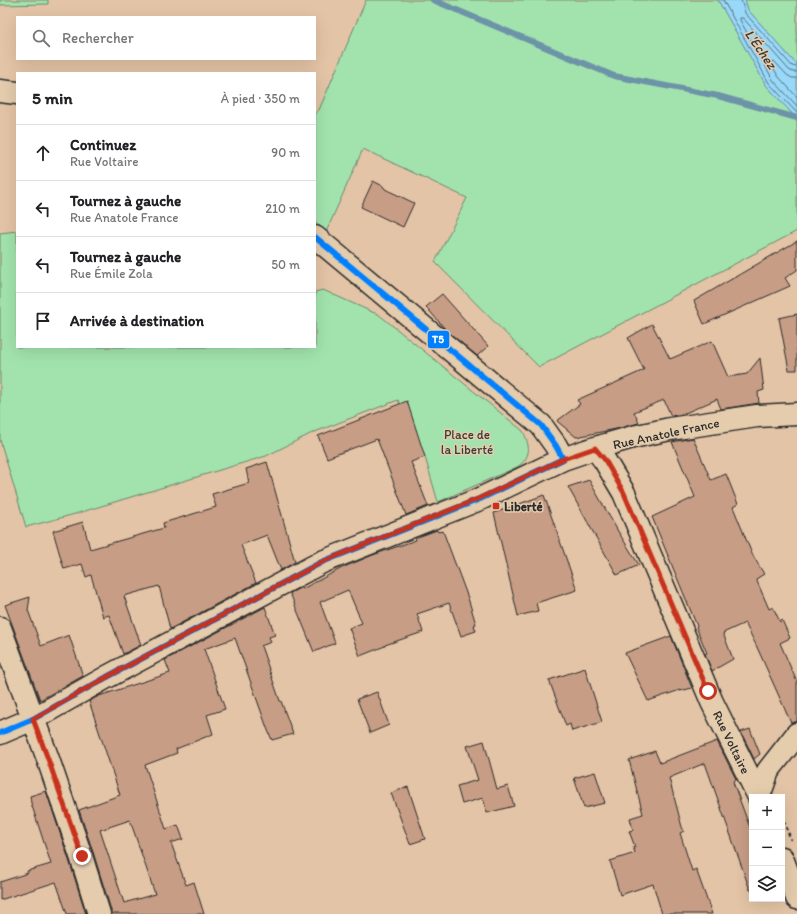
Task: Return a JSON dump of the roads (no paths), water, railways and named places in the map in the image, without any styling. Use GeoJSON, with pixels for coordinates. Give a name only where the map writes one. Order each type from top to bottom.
{"type":"FeatureCollection","features":[{"type":"Feature","properties":{"kind":"street"},"geometry":{"type":"LineString","coordinates":[[0,91],[16,94]]}},
{"type":"Feature","properties":{"kind":"street"},"geometry":{"type":"LineString","coordinates":[[316,239],[541,425],[563,459]]}},
{"type":"Feature","properties":{"kind":"street","name":"Rue Anatole France"},"geometry":{"type":"LineString","coordinates":[[0,733],[33,719],[107,677],[322,562],[480,498],[563,459],[633,437],[757,416],[797,414]]}},
{"type":"Feature","properties":{"kind":"street","name":"Rue Voltaire"},"geometry":{"type":"LineString","coordinates":[[595,448],[605,460],[624,493],[712,702],[758,794]]}},
{"type":"Feature","properties":{"kind":"street"},"geometry":{"type":"LineString","coordinates":[[0,628],[82,856],[99,914]]}},
{"type":"Feature","properties":{"kind":"street"},"geometry":{"type":"LineString","coordinates":[[760,794],[768,771],[797,734]]}},
{"type":"Feature","properties":{"kind":"street"},"geometry":{"type":"LineString","coordinates":[[787,850],[797,898]]}},
{"type":"Feature","properties":{"kind":"water","name":"L'Échez"},"geometry":{"type":"Polygon","coordinates":[[[718,0],[745,0],[748,10],[797,65],[797,119],[766,85],[718,0]]]}},
{"type":"Feature","properties":{"kind":"waterway"},"geometry":{"type":"LineString","coordinates":[[433,0],[614,76],[718,96],[797,118]]}},
{"type":"Feature","properties":{"kind":"place","name":"Liberté"},"geometry":{"type":"Point","coordinates":[496,506]}},
{"type":"Feature","properties":{"kind":"park label","name":"Place de la Liberté"},"geometry":{"type":"Point","coordinates":[467,442]}}]}
